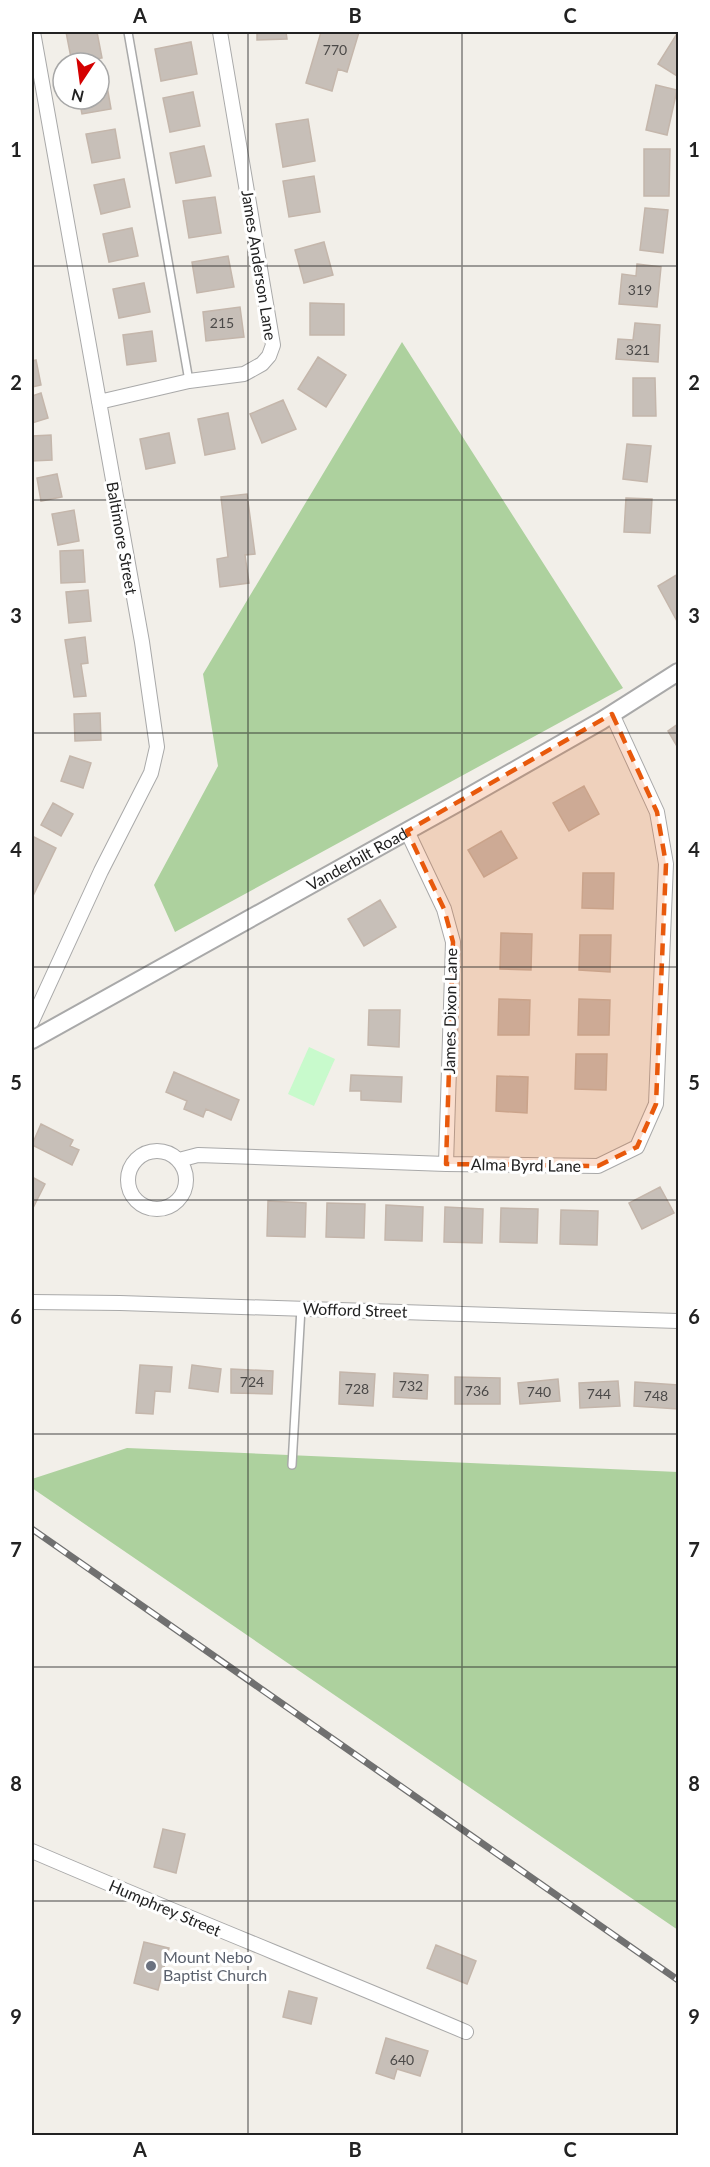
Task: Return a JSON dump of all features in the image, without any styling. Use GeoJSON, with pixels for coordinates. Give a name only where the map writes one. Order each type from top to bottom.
{"type":"FeatureCollection","features":[{"type":"Feature","properties":{"kind":"street","name":"Baltimore Street"},"geometry":{"type":"LineString","coordinates":[[32,1021],[101,871],[151,772],[157,747],[142,642],[33,32]]}},
{"type":"Feature","properties":{"kind":"street","name":"James Anderson Lane"},"geometry":{"type":"LineString","coordinates":[[99,402],[189,381],[244,374],[262,364],[269,356],[273,345],[220,32]]}},
{"type":"Feature","properties":{"kind":"street","name":"Vanderbilt Road"},"geometry":{"type":"LineString","coordinates":[[32,1040],[407,831],[612,714],[678,672]]}},
{"type":"Feature","properties":{"kind":"street","name":"Alma Byrd Lane"},"geometry":{"type":"LineString","coordinates":[[179,1160],[185,1170],[187,1182],[178,1202],[168,1208],[156,1210],[145,1207],[135,1200],[128,1179],[130,1168],[137,1158],[147,1152],[159,1151],[179,1160],[198,1155],[446,1164],[598,1166],[637,1147],[656,1104],[666,864],[657,812],[612,714]]}},
{"type":"Feature","properties":{"kind":"street","name":"James Dixon Lane"},"geometry":{"type":"LineString","coordinates":[[407,831],[444,909],[453,942],[446,1164]]}},
{"type":"Feature","properties":{"kind":"street","name":"Wofford Street"},"geometry":{"type":"LineString","coordinates":[[32,1302],[301,1308],[678,1321]]}},
{"type":"Feature","properties":{"kind":"street","name":"Humphrey Street"},"geometry":{"type":"LineString","coordinates":[[32,1851],[177,1914],[466,2032]]}},
{"type":"Feature","properties":{"kind":"lane"},"geometry":{"type":"LineString","coordinates":[[128,32],[189,381]]}},
{"type":"Feature","properties":{"kind":"lane"},"geometry":{"type":"LineString","coordinates":[[292,1465],[301,1308]]}},
{"type":"Feature","properties":{"kind":"highlighted area"},"geometry":{"type":"Polygon","coordinates":[[[612,714],[657,812],[666,864],[656,1104],[637,1147],[598,1166],[446,1164],[453,942],[444,909],[407,831],[612,714]]]}},
{"type":"Feature","properties":{"kind":"green space"},"geometry":{"type":"Polygon","coordinates":[[[402,342],[623,688],[175,932],[154,885],[218,766],[203,674],[402,342]]]}},
{"type":"Feature","properties":{"kind":"green space"},"geometry":{"type":"Polygon","coordinates":[[[309,1047],[335,1059],[314,1106],[288,1094],[309,1047]]]}},
{"type":"Feature","properties":{"kind":"green space"},"geometry":{"type":"Polygon","coordinates":[[[127,1448],[678,1472],[678,1930],[32,1488],[32,1479],[127,1448]]]}},
{"type":"Feature","properties":{"kind":"building"},"geometry":{"type":"Polygon","coordinates":[[[66,32],[97,32],[101,51],[70,51],[66,32]]]}},
{"type":"Feature","properties":{"kind":"building"},"geometry":{"type":"Polygon","coordinates":[[[257,32],[286,32],[287,39],[257,40],[257,32]]]}},
{"type":"Feature","properties":{"kind":"building"},"geometry":{"type":"Polygon","coordinates":[[[321,32],[359,32],[347,72],[338,69],[332,91],[306,83],[321,32]]]}},
{"type":"Feature","properties":{"kind":"building"},"geometry":{"type":"Polygon","coordinates":[[[678,32],[678,74],[677,76],[658,64],[678,32]]]}},
{"type":"Feature","properties":{"kind":"building"},"geometry":{"type":"Polygon","coordinates":[[[191,42],[197,74],[161,81],[155,49],[191,42]]]}},
{"type":"Feature","properties":{"kind":"building"},"geometry":{"type":"Polygon","coordinates":[[[656,85],[677,90],[667,135],[646,130],[656,85]]]}},
{"type":"Feature","properties":{"kind":"building"},"geometry":{"type":"Polygon","coordinates":[[[193,92],[200,126],[170,132],[163,98],[193,92]]]}},
{"type":"Feature","properties":{"kind":"building"},"geometry":{"type":"Polygon","coordinates":[[[81,111],[99,111],[82,114],[81,111]]]}},
{"type":"Feature","properties":{"kind":"building"},"geometry":{"type":"Polygon","coordinates":[[[308,119],[315,161],[283,167],[276,124],[308,119]]]}},
{"type":"Feature","properties":{"kind":"building"},"geometry":{"type":"Polygon","coordinates":[[[115,129],[120,158],[92,163],[86,134],[115,129]]]}},
{"type":"Feature","properties":{"kind":"building"},"geometry":{"type":"Polygon","coordinates":[[[204,146],[211,176],[176,183],[170,153],[204,146]]]}},
{"type":"Feature","properties":{"kind":"building"},"geometry":{"type":"Polygon","coordinates":[[[644,149],[670,149],[669,196],[644,196],[644,149]]]}},
{"type":"Feature","properties":{"kind":"building"},"geometry":{"type":"Polygon","coordinates":[[[314,176],[320,212],[289,217],[283,181],[314,176]]]}},
{"type":"Feature","properties":{"kind":"building"},"geometry":{"type":"Polygon","coordinates":[[[124,179],[130,207],[101,214],[94,185],[124,179]]]}},
{"type":"Feature","properties":{"kind":"building"},"geometry":{"type":"Polygon","coordinates":[[[215,197],[221,233],[189,238],[183,201],[215,197]]]}},
{"type":"Feature","properties":{"kind":"building"},"geometry":{"type":"Polygon","coordinates":[[[645,208],[668,210],[663,253],[640,250],[645,208]]]}},
{"type":"Feature","properties":{"kind":"building"},"geometry":{"type":"Polygon","coordinates":[[[132,228],[138,256],[109,262],[103,234],[132,228]]]}},
{"type":"Feature","properties":{"kind":"building"},"geometry":{"type":"Polygon","coordinates":[[[324,242],[333,275],[304,283],[295,250],[324,242]]]}},
{"type":"Feature","properties":{"kind":"building"},"geometry":{"type":"Polygon","coordinates":[[[228,256],[234,287],[197,293],[192,262],[228,256]]]}},
{"type":"Feature","properties":{"kind":"building"},"geometry":{"type":"Polygon","coordinates":[[[637,264],[661,267],[657,307],[619,304],[622,274],[636,276],[637,264]]]}},
{"type":"Feature","properties":{"kind":"building"},"geometry":{"type":"Polygon","coordinates":[[[144,283],[150,312],[119,318],[113,289],[144,283]]]}},
{"type":"Feature","properties":{"kind":"building"},"geometry":{"type":"Polygon","coordinates":[[[310,303],[344,304],[344,335],[310,335],[310,303]]]}},
{"type":"Feature","properties":{"kind":"building"},"geometry":{"type":"Polygon","coordinates":[[[240,307],[244,337],[206,341],[203,312],[240,307]]]}},
{"type":"Feature","properties":{"kind":"building"},"geometry":{"type":"Polygon","coordinates":[[[635,323],[660,325],[658,362],[616,359],[618,339],[633,340],[635,323]]]}},
{"type":"Feature","properties":{"kind":"building"},"geometry":{"type":"Polygon","coordinates":[[[152,331],[156,361],[127,365],[123,335],[152,331]]]}},
{"type":"Feature","properties":{"kind":"building"},"geometry":{"type":"Polygon","coordinates":[[[318,357],[346,375],[326,407],[298,389],[318,357]]]}},
{"type":"Feature","properties":{"kind":"building"},"geometry":{"type":"Polygon","coordinates":[[[36,360],[41,385],[32,387],[32,361],[36,360]]]}},
{"type":"Feature","properties":{"kind":"building"},"geometry":{"type":"Polygon","coordinates":[[[633,378],[655,378],[656,416],[633,416],[633,378]]]}},
{"type":"Feature","properties":{"kind":"building"},"geometry":{"type":"Polygon","coordinates":[[[41,393],[48,418],[32,423],[32,396],[41,393]]]}},
{"type":"Feature","properties":{"kind":"building"},"geometry":{"type":"Polygon","coordinates":[[[283,400],[296,429],[262,443],[250,414],[283,400]]]}},
{"type":"Feature","properties":{"kind":"building"},"geometry":{"type":"Polygon","coordinates":[[[228,413],[235,449],[205,455],[198,419],[228,413]]]}},
{"type":"Feature","properties":{"kind":"building"},"geometry":{"type":"Polygon","coordinates":[[[169,433],[175,463],[146,469],[140,439],[169,433]]]}},
{"type":"Feature","properties":{"kind":"building"},"geometry":{"type":"Polygon","coordinates":[[[51,435],[52,460],[32,461],[32,436],[51,435]]]}},
{"type":"Feature","properties":{"kind":"building"},"geometry":{"type":"Polygon","coordinates":[[[627,444],[651,446],[647,482],[623,479],[627,444]]]}},
{"type":"Feature","properties":{"kind":"building"},"geometry":{"type":"Polygon","coordinates":[[[57,474],[62,497],[41,501],[37,478],[57,474]]]}},
{"type":"Feature","properties":{"kind":"building"},"geometry":{"type":"Polygon","coordinates":[[[247,494],[255,554],[245,555],[249,583],[220,587],[217,559],[228,557],[221,497],[247,494]]]}},
{"type":"Feature","properties":{"kind":"building"},"geometry":{"type":"Polygon","coordinates":[[[626,498],[652,499],[650,533],[624,532],[626,498]]]}},
{"type":"Feature","properties":{"kind":"building"},"geometry":{"type":"Polygon","coordinates":[[[74,510],[79,541],[58,545],[52,514],[74,510]]]}},
{"type":"Feature","properties":{"kind":"building"},"geometry":{"type":"Polygon","coordinates":[[[83,550],[85,582],[61,583],[60,551],[83,550]]]}},
{"type":"Feature","properties":{"kind":"building"},"geometry":{"type":"Polygon","coordinates":[[[678,574],[678,623],[658,586],[678,574]]]}},
{"type":"Feature","properties":{"kind":"building"},"geometry":{"type":"Polygon","coordinates":[[[88,590],[91,621],[69,623],[66,592],[88,590]]]}},
{"type":"Feature","properties":{"kind":"building"},"geometry":{"type":"Polygon","coordinates":[[[85,637],[88,663],[81,664],[86,696],[74,697],[65,640],[85,637]]]}},
{"type":"Feature","properties":{"kind":"building"},"geometry":{"type":"Polygon","coordinates":[[[100,713],[101,740],[75,741],[74,714],[100,713]]]}},
{"type":"Feature","properties":{"kind":"building"},"geometry":{"type":"Polygon","coordinates":[[[678,724],[678,748],[668,731],[678,724]]]}},
{"type":"Feature","properties":{"kind":"building"},"geometry":{"type":"Polygon","coordinates":[[[70,756],[91,763],[83,788],[61,781],[70,756]]]}},
{"type":"Feature","properties":{"kind":"building"},"geometry":{"type":"Polygon","coordinates":[[[584,786],[599,814],[569,831],[553,803],[584,786]]]}},
{"type":"Feature","properties":{"kind":"building"},"geometry":{"type":"Polygon","coordinates":[[[53,803],[73,814],[61,836],[41,825],[53,803]]]}},
{"type":"Feature","properties":{"kind":"building"},"geometry":{"type":"Polygon","coordinates":[[[501,831],[517,858],[484,877],[468,850],[501,831]]]}},
{"type":"Feature","properties":{"kind":"building"},"geometry":{"type":"Polygon","coordinates":[[[32,836],[56,848],[32,898],[32,836]]]}},
{"type":"Feature","properties":{"kind":"building"},"geometry":{"type":"Polygon","coordinates":[[[583,873],[614,873],[613,909],[582,908],[583,873]]]}},
{"type":"Feature","properties":{"kind":"building"},"geometry":{"type":"Polygon","coordinates":[[[380,900],[396,927],[364,946],[348,919],[380,900]]]}},
{"type":"Feature","properties":{"kind":"building"},"geometry":{"type":"Polygon","coordinates":[[[501,933],[532,934],[531,970],[500,969],[501,933]]]}},
{"type":"Feature","properties":{"kind":"building"},"geometry":{"type":"Polygon","coordinates":[[[580,935],[611,935],[610,972],[579,970],[580,935]]]}},
{"type":"Feature","properties":{"kind":"building"},"geometry":{"type":"Polygon","coordinates":[[[499,999],[530,1000],[529,1035],[498,1035],[499,999]]]}},
{"type":"Feature","properties":{"kind":"building"},"geometry":{"type":"Polygon","coordinates":[[[579,999],[610,1000],[609,1035],[578,1035],[579,999]]]}},
{"type":"Feature","properties":{"kind":"building"},"geometry":{"type":"Polygon","coordinates":[[[369,1010],[400,1010],[399,1047],[368,1045],[369,1010]]]}},
{"type":"Feature","properties":{"kind":"building"},"geometry":{"type":"Polygon","coordinates":[[[576,1054],[607,1054],[606,1090],[575,1089],[576,1054]]]}},
{"type":"Feature","properties":{"kind":"building"},"geometry":{"type":"Polygon","coordinates":[[[174,1072],[239,1100],[231,1120],[206,1109],[203,1117],[184,1109],[187,1101],[166,1092],[174,1072]]]}},
{"type":"Feature","properties":{"kind":"building"},"geometry":{"type":"Polygon","coordinates":[[[351,1075],[402,1077],[401,1102],[361,1100],[361,1091],[350,1091],[351,1075]]]}},
{"type":"Feature","properties":{"kind":"building"},"geometry":{"type":"Polygon","coordinates":[[[497,1076],[528,1077],[527,1113],[496,1111],[497,1076]]]}},
{"type":"Feature","properties":{"kind":"building"},"geometry":{"type":"Polygon","coordinates":[[[41,1124],[73,1140],[70,1146],[79,1150],[72,1165],[32,1145],[41,1124]]]}},
{"type":"Feature","properties":{"kind":"building"},"geometry":{"type":"Polygon","coordinates":[[[32,1177],[45,1184],[32,1210],[32,1177]]]}},
{"type":"Feature","properties":{"kind":"building"},"geometry":{"type":"Polygon","coordinates":[[[660,1187],[674,1213],[642,1229],[629,1203],[660,1187]]]}},
{"type":"Feature","properties":{"kind":"building"},"geometry":{"type":"Polygon","coordinates":[[[268,1201],[306,1203],[305,1237],[267,1236],[268,1201]]]}},
{"type":"Feature","properties":{"kind":"building"},"geometry":{"type":"Polygon","coordinates":[[[327,1203],[365,1204],[364,1238],[326,1237],[327,1203]]]}},
{"type":"Feature","properties":{"kind":"building"},"geometry":{"type":"Polygon","coordinates":[[[386,1205],[423,1207],[422,1241],[385,1240],[386,1205]]]}},
{"type":"Feature","properties":{"kind":"building"},"geometry":{"type":"Polygon","coordinates":[[[445,1207],[483,1209],[482,1243],[444,1242],[445,1207]]]}},
{"type":"Feature","properties":{"kind":"building"},"geometry":{"type":"Polygon","coordinates":[[[501,1208],[538,1209],[537,1243],[500,1242],[501,1208]]]}},
{"type":"Feature","properties":{"kind":"building"},"geometry":{"type":"Polygon","coordinates":[[[561,1210],[598,1211],[597,1245],[560,1244],[561,1210]]]}},
{"type":"Feature","properties":{"kind":"building"},"geometry":{"type":"Polygon","coordinates":[[[140,1365],[172,1367],[170,1392],[155,1391],[153,1414],[136,1413],[140,1365]]]}},
{"type":"Feature","properties":{"kind":"building"},"geometry":{"type":"Polygon","coordinates":[[[192,1365],[221,1369],[218,1392],[189,1388],[192,1365]]]}},
{"type":"Feature","properties":{"kind":"building"},"geometry":{"type":"Polygon","coordinates":[[[231,1369],[273,1371],[272,1394],[231,1393],[231,1369]]]}},
{"type":"Feature","properties":{"kind":"building"},"geometry":{"type":"Polygon","coordinates":[[[340,1372],[375,1374],[373,1406],[339,1404],[340,1372]]]}},
{"type":"Feature","properties":{"kind":"building"},"geometry":{"type":"Polygon","coordinates":[[[394,1373],[428,1375],[427,1399],[393,1397],[394,1373]]]}},
{"type":"Feature","properties":{"kind":"building"},"geometry":{"type":"Polygon","coordinates":[[[455,1377],[500,1378],[500,1404],[455,1404],[455,1377]]]}},
{"type":"Feature","properties":{"kind":"building"},"geometry":{"type":"Polygon","coordinates":[[[558,1379],[560,1401],[520,1404],[518,1383],[558,1379]]]}},
{"type":"Feature","properties":{"kind":"building"},"geometry":{"type":"Polygon","coordinates":[[[618,1381],[620,1406],[580,1408],[579,1383],[618,1381]]]}},
{"type":"Feature","properties":{"kind":"building"},"geometry":{"type":"Polygon","coordinates":[[[635,1382],[678,1385],[678,1409],[634,1406],[635,1382]]]}},
{"type":"Feature","properties":{"kind":"building"},"geometry":{"type":"Polygon","coordinates":[[[163,1829],[185,1834],[176,1873],[154,1867],[163,1829]]]}},
{"type":"Feature","properties":{"kind":"building","name":"Mount Nebo Baptist Church"},"geometry":{"type":"Polygon","coordinates":[[[144,1942],[169,1948],[158,1990],[134,1983],[144,1942]]]}},
{"type":"Feature","properties":{"kind":"building"},"geometry":{"type":"Polygon","coordinates":[[[436,1945],[476,1961],[467,1984],[427,1968],[436,1945]]]}},
{"type":"Feature","properties":{"kind":"building"},"geometry":{"type":"Polygon","coordinates":[[[289,1991],[317,1998],[311,2024],[283,2017],[289,1991]]]}},
{"type":"Feature","properties":{"kind":"building"},"geometry":{"type":"Polygon","coordinates":[[[386,2038],[428,2051],[420,2076],[397,2069],[394,2079],[376,2073],[386,2038]]]}},
{"type":"Feature","properties":{"kind":"railway"},"geometry":{"type":"LineString","coordinates":[[32,1529],[678,1980]]}},
{"type":"Feature","properties":{"kind":"place","name":"Mount Nebo Baptist Church"},"geometry":{"type":"Point","coordinates":[151,1966]}}]}
